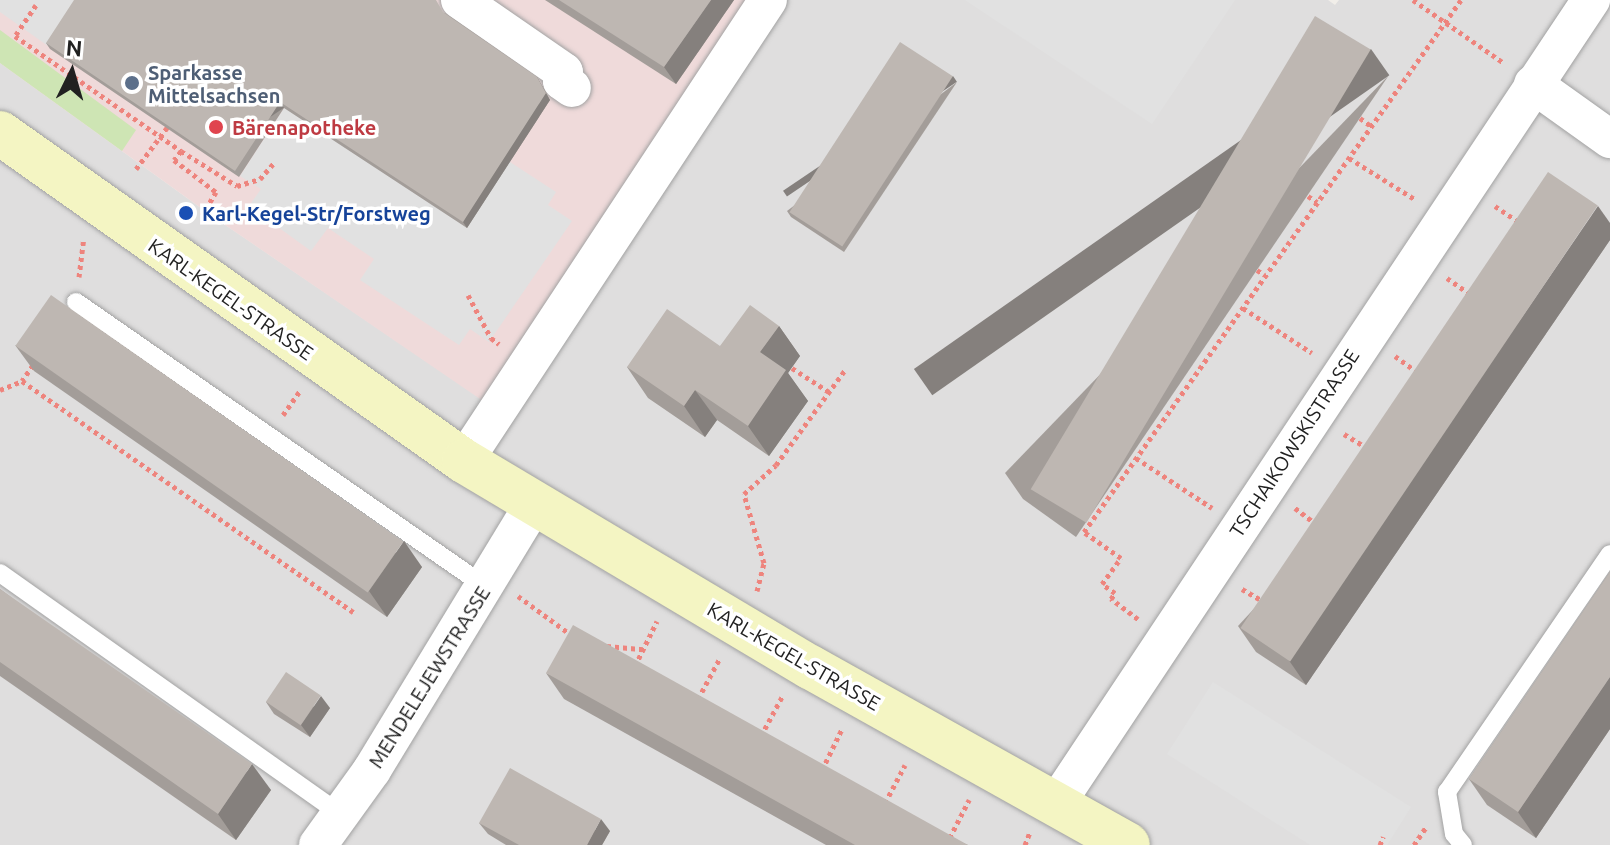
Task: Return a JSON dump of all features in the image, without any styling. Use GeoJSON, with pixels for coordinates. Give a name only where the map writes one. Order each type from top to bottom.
{"type":"FeatureCollection","features":[{"type":"Feature","properties":{"kind":"street"},"geometry":{"type":"LineString","coordinates":[[460,0],[564,72],[562,81],[572,88]]}},
{"type":"Feature","properties":{"kind":"street"},"geometry":{"type":"LineString","coordinates":[[464,461],[768,0]]}},
{"type":"Feature","properties":{"kind":"street","name":"TSCHAIKOWSKISTRASSE"},"geometry":{"type":"LineString","coordinates":[[1056,804],[1416,257],[1591,0]]}},
{"type":"Feature","properties":{"kind":"street"},"geometry":{"type":"LineString","coordinates":[[1533,84],[1610,139]]}},
{"type":"Feature","properties":{"kind":"street","name":"KARL-KEGEL-STRASSE"},"geometry":{"type":"LineString","coordinates":[[0,133],[464,461],[1128,845]]}},
{"type":"Feature","properties":{"kind":"street","name":"MENDELEJEWSTRASSE"},"geometry":{"type":"LineString","coordinates":[[318,845],[341,814],[534,504]]}},
{"type":"Feature","properties":{"kind":"lane"},"geometry":{"type":"LineString","coordinates":[[76,302],[488,581]]}},
{"type":"Feature","properties":{"kind":"lane"},"geometry":{"type":"LineString","coordinates":[[1463,845],[1454,834],[1447,792],[1610,554]]}},
{"type":"Feature","properties":{"kind":"lane"},"geometry":{"type":"LineString","coordinates":[[0,573],[341,814]]}},
{"type":"Feature","properties":{"kind":"path"},"geometry":{"type":"LineString","coordinates":[[1413,0],[1533,84]]}},
{"type":"Feature","properties":{"kind":"path"},"geometry":{"type":"LineString","coordinates":[[1165,638],[1111,599],[1115,593],[1102,584],[1121,558],[1084,532],[1156,425],[1213,350],[1461,0]]}},
{"type":"Feature","properties":{"kind":"path"},"geometry":{"type":"LineString","coordinates":[[36,5],[15,36],[181,151],[237,186],[260,179],[275,162]]}},
{"type":"Feature","properties":{"kind":"path"},"geometry":{"type":"LineString","coordinates":[[136,169],[176,116]]}},
{"type":"Feature","properties":{"kind":"path"},"geometry":{"type":"LineString","coordinates":[[1360,118],[1371,126]]}},
{"type":"Feature","properties":{"kind":"path"},"geometry":{"type":"LineString","coordinates":[[181,151],[174,160],[216,192],[202,215]]}},
{"type":"Feature","properties":{"kind":"path"},"geometry":{"type":"LineString","coordinates":[[1349,158],[1443,217]]}},
{"type":"Feature","properties":{"kind":"path"},"geometry":{"type":"LineString","coordinates":[[1464,185],[1530,229]]}},
{"type":"Feature","properties":{"kind":"path"},"geometry":{"type":"LineString","coordinates":[[1308,196],[1317,202]]}},
{"type":"Feature","properties":{"kind":"path"},"geometry":{"type":"LineString","coordinates":[[1512,235],[1520,222]]}},
{"type":"Feature","properties":{"kind":"path"},"geometry":{"type":"LineString","coordinates":[[76,302],[84,239]]}},
{"type":"Feature","properties":{"kind":"path"},"geometry":{"type":"LineString","coordinates":[[1416,257],[1482,303]]}},
{"type":"Feature","properties":{"kind":"path"},"geometry":{"type":"LineString","coordinates":[[1257,270],[1265,275]]}},
{"type":"Feature","properties":{"kind":"path"},"geometry":{"type":"LineString","coordinates":[[1464,309],[1481,284]]}},
{"type":"Feature","properties":{"kind":"path"},"geometry":{"type":"LineString","coordinates":[[468,295],[491,338],[529,363]]}},
{"type":"Feature","properties":{"kind":"path"},"geometry":{"type":"LineString","coordinates":[[1243,308],[1341,372]]}},
{"type":"Feature","properties":{"kind":"path"},"geometry":{"type":"LineString","coordinates":[[1364,336],[1420,374]]}},
{"type":"Feature","properties":{"kind":"path"},"geometry":{"type":"LineString","coordinates":[[1206,345],[1213,350]]}},
{"type":"Feature","properties":{"kind":"path"},"geometry":{"type":"LineString","coordinates":[[0,390],[22,381],[38,359]]}},
{"type":"Feature","properties":{"kind":"path"},"geometry":{"type":"LineString","coordinates":[[1411,386],[1429,361]]}},
{"type":"Feature","properties":{"kind":"path"},"geometry":{"type":"LineString","coordinates":[[792,368],[829,392]]}},
{"type":"Feature","properties":{"kind":"path"},"geometry":{"type":"LineString","coordinates":[[755,596],[764,563],[744,494],[776,465],[845,370]]}},
{"type":"Feature","properties":{"kind":"path"},"geometry":{"type":"LineString","coordinates":[[22,381],[353,612]]}},
{"type":"Feature","properties":{"kind":"path"},"geometry":{"type":"LineString","coordinates":[[1313,414],[1377,454]]}},
{"type":"Feature","properties":{"kind":"path"},"geometry":{"type":"LineString","coordinates":[[1359,461],[1376,435]]}},
{"type":"Feature","properties":{"kind":"path"},"geometry":{"type":"LineString","coordinates":[[1136,458],[1239,526]]}},
{"type":"Feature","properties":{"kind":"path"},"geometry":{"type":"LineString","coordinates":[[1265,486],[1326,531]]}},
{"type":"Feature","properties":{"kind":"path"},"geometry":{"type":"LineString","coordinates":[[1309,538],[1326,512]]}},
{"type":"Feature","properties":{"kind":"path"},"geometry":{"type":"LineString","coordinates":[[1210,569],[1273,608]]}},
{"type":"Feature","properties":{"kind":"path"},"geometry":{"type":"LineString","coordinates":[[488,581],[580,640]]}},
{"type":"Feature","properties":{"kind":"path"},"geometry":{"type":"LineString","coordinates":[[1264,602],[1273,589]]}},
{"type":"Feature","properties":{"kind":"path"},"geometry":{"type":"LineString","coordinates":[[631,673],[657,620]]}},
{"type":"Feature","properties":{"kind":"path"},"geometry":{"type":"LineString","coordinates":[[602,646],[643,649]]}},
{"type":"Feature","properties":{"kind":"path"},"geometry":{"type":"LineString","coordinates":[[693,708],[720,658]]}},
{"type":"Feature","properties":{"kind":"path"},"geometry":{"type":"LineString","coordinates":[[756,743],[783,694]]}},
{"type":"Feature","properties":{"kind":"path"},"geometry":{"type":"LineString","coordinates":[[818,777],[843,728]]}},
{"type":"Feature","properties":{"kind":"path"},"geometry":{"type":"LineString","coordinates":[[880,812],[905,765]]}},
{"type":"Feature","properties":{"kind":"path"},"geometry":{"type":"LineString","coordinates":[[946,845],[969,799]]}},
{"type":"Feature","properties":{"kind":"path"},"geometry":{"type":"LineString","coordinates":[[1414,845],[1428,824]]}},
{"type":"Feature","properties":{"kind":"path"},"geometry":{"type":"LineString","coordinates":[[1380,845],[1383,837]]}},
{"type":"Feature","properties":{"kind":"shaded area"},"geometry":{"type":"Polygon","coordinates":[[[0,0],[755,0],[486,403],[212,216],[0,63],[0,0]]]}},
{"type":"Feature","properties":{"kind":"shaded area"},"geometry":{"type":"Polygon","coordinates":[[[0,0],[79,0],[48,46],[0,12],[0,0]]]}},
{"type":"Feature","properties":{"kind":"shaded area"},"geometry":{"type":"Polygon","coordinates":[[[755,0],[1328,0],[1335,5],[1339,0],[1610,0],[1610,845],[0,845],[0,63],[212,216],[486,402],[755,0]]]}},
{"type":"Feature","properties":{"kind":"shaded area"},"geometry":{"type":"Polygon","coordinates":[[[965,0],[1235,0],[1152,124],[965,0]]]}},
{"type":"Feature","properties":{"kind":"shaded area"},"geometry":{"type":"Polygon","coordinates":[[[284,108],[510,162],[556,192],[548,205],[572,221],[489,342],[470,329],[459,345],[360,280],[374,259],[328,228],[311,251],[249,206],[261,189],[240,176],[284,108]]]}},
{"type":"Feature","properties":{"kind":"shaded area"},"geometry":{"type":"Polygon","coordinates":[[[1213,682],[1411,807],[1387,845],[1310,845],[1167,754],[1213,682]]]}},
{"type":"Feature","properties":{"kind":"green space"},"geometry":{"type":"Polygon","coordinates":[[[0,30],[136,130],[122,151],[0,63],[0,30]]]}},
{"type":"Feature","properties":{"kind":"building"},"geometry":{"type":"Polygon","coordinates":[[[74,0],[436,0],[443,12],[537,77],[546,93],[463,222],[280,102],[235,171],[46,43],[74,0]]]}},
{"type":"Feature","properties":{"kind":"building"},"geometry":{"type":"Polygon","coordinates":[[[559,0],[711,0],[664,67],[559,0]]]}},
{"type":"Feature","properties":{"kind":"building"},"geometry":{"type":"Polygon","coordinates":[[[1315,16],[1371,49],[1086,523],[1031,489],[1315,16]]]}},
{"type":"Feature","properties":{"kind":"building"},"geometry":{"type":"Polygon","coordinates":[[[900,42],[953,76],[842,247],[789,212],[900,42]]]}},
{"type":"Feature","properties":{"kind":"building"},"geometry":{"type":"Polygon","coordinates":[[[1548,172],[1598,206],[1290,662],[1240,628],[1548,172]]]}},
{"type":"Feature","properties":{"kind":"building"},"geometry":{"type":"Polygon","coordinates":[[[51,295],[403,542],[368,592],[15,346],[51,295]]]}},
{"type":"Feature","properties":{"kind":"building"},"geometry":{"type":"Polygon","coordinates":[[[750,305],[779,326],[760,352],[786,370],[748,426],[695,390],[684,406],[627,367],[667,309],[720,346],[750,305]]]}},
{"type":"Feature","properties":{"kind":"building"},"geometry":{"type":"Polygon","coordinates":[[[1610,572],[1610,677],[1518,812],[1469,779],[1610,572]]]}},
{"type":"Feature","properties":{"kind":"building"},"geometry":{"type":"Polygon","coordinates":[[[0,589],[252,764],[218,814],[0,662],[0,589]]]}},
{"type":"Feature","properties":{"kind":"building"},"geometry":{"type":"Polygon","coordinates":[[[573,625],[968,845],[855,845],[546,673],[573,625]]]}},
{"type":"Feature","properties":{"kind":"building"},"geometry":{"type":"Polygon","coordinates":[[[286,672],[321,695],[301,725],[266,702],[286,672]]]}},
{"type":"Feature","properties":{"kind":"building"},"geometry":{"type":"Polygon","coordinates":[[[510,768],[601,819],[587,845],[519,845],[479,823],[510,768]]]}},
{"type":"Feature","properties":{"kind":"place","name":"Sparkasse Mittelsachsen"},"geometry":{"type":"Point","coordinates":[132,83]}},
{"type":"Feature","properties":{"kind":"place","name":"Bärenapotheke"},"geometry":{"type":"Point","coordinates":[216,127]}},
{"type":"Feature","properties":{"kind":"place","name":"Karl-Kegel-Str/Forstweg"},"geometry":{"type":"Point","coordinates":[186,213]}}]}
